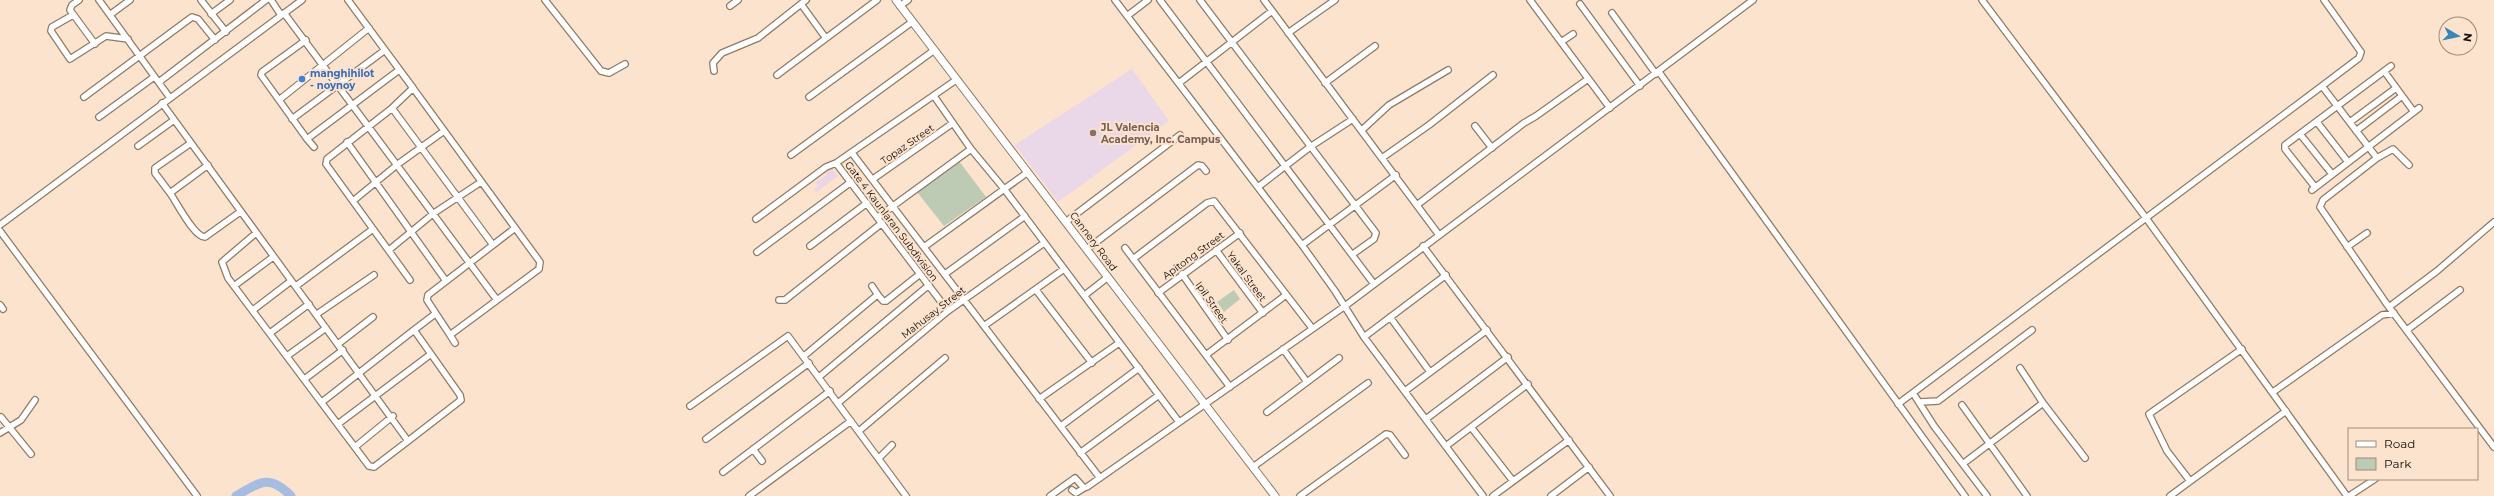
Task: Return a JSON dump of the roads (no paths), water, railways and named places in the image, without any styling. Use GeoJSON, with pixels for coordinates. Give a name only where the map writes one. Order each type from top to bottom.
{"type":"FeatureCollection","features":[{"type":"Feature","properties":{"kind":"main road","name":"Cannery Road"},"geometry":{"type":"LineString","coordinates":[[898,3],[956,80],[1067,221],[1275,496]]}},
{"type":"Feature","properties":{"kind":"street"},"geometry":{"type":"LineString","coordinates":[[79,0],[70,7],[73,15],[95,44]]}},
{"type":"Feature","properties":{"kind":"street"},"geometry":{"type":"LineString","coordinates":[[99,0],[111,14],[170,98]]}},
{"type":"Feature","properties":{"kind":"street"},"geometry":{"type":"LineString","coordinates":[[111,14],[130,0]]}},
{"type":"Feature","properties":{"kind":"street"},"geometry":{"type":"LineString","coordinates":[[201,0],[226,32]]}},
{"type":"Feature","properties":{"kind":"street"},"geometry":{"type":"LineString","coordinates":[[211,14],[230,0]]}},
{"type":"Feature","properties":{"kind":"street"},"geometry":{"type":"LineString","coordinates":[[159,82],[266,0]]}},
{"type":"Feature","properties":{"kind":"street"},"geometry":{"type":"LineString","coordinates":[[271,0],[306,40],[434,213],[496,300]]}},
{"type":"Feature","properties":{"kind":"street"},"geometry":{"type":"LineString","coordinates":[[0,225],[302,0]]}},
{"type":"Feature","properties":{"kind":"street"},"geometry":{"type":"LineString","coordinates":[[348,0],[516,228],[540,266],[539,269],[450,335]]}},
{"type":"Feature","properties":{"kind":"street"},"geometry":{"type":"LineString","coordinates":[[545,0],[592,63],[601,71],[609,73],[625,64]]}},
{"type":"Feature","properties":{"kind":"street"},"geometry":{"type":"LineString","coordinates":[[730,6],[738,0]]}},
{"type":"Feature","properties":{"kind":"street"},"geometry":{"type":"LineString","coordinates":[[777,75],[877,0]]}},
{"type":"Feature","properties":{"kind":"street"},"geometry":{"type":"LineString","coordinates":[[898,3],[908,0]]}},
{"type":"Feature","properties":{"kind":"street"},"geometry":{"type":"LineString","coordinates":[[1115,0],[1302,245],[1345,306],[1364,337],[1483,496]]}},
{"type":"Feature","properties":{"kind":"street"},"geometry":{"type":"LineString","coordinates":[[1127,16],[1148,0]]}},
{"type":"Feature","properties":{"kind":"street"},"geometry":{"type":"LineString","coordinates":[[1160,0],[1329,226],[1353,254],[1374,284]]}},
{"type":"Feature","properties":{"kind":"street"},"geometry":{"type":"LineString","coordinates":[[1200,0],[1376,234],[1374,239],[1353,254]]}},
{"type":"Feature","properties":{"kind":"street"},"geometry":{"type":"LineString","coordinates":[[1264,0],[1325,83],[1396,175],[1439,235]]}},
{"type":"Feature","properties":{"kind":"street"},"geometry":{"type":"LineString","coordinates":[[1288,33],[1335,0]]}},
{"type":"Feature","properties":{"kind":"street"},"geometry":{"type":"LineString","coordinates":[[1530,0],[1610,108]]}},
{"type":"Feature","properties":{"kind":"street"},"geometry":{"type":"LineString","coordinates":[[1072,490],[1076,494],[1100,478],[1345,306],[1753,0]]}},
{"type":"Feature","properties":{"kind":"street"},"geometry":{"type":"LineString","coordinates":[[1982,0],[2146,218],[2348,496],[2372,480]]}},
{"type":"Feature","properties":{"kind":"street"},"geometry":{"type":"LineString","coordinates":[[1898,404],[2359,58],[2361,52],[2324,0]]}},
{"type":"Feature","properties":{"kind":"street"},"geometry":{"type":"LineString","coordinates":[[714,71],[713,63],[722,53],[758,38],[804,2],[826,37]]}},
{"type":"Feature","properties":{"kind":"street"},"geometry":{"type":"LineString","coordinates":[[1580,4],[1640,86]]}},
{"type":"Feature","properties":{"kind":"street"},"geometry":{"type":"LineString","coordinates":[[1179,83],[1272,11]]}},
{"type":"Feature","properties":{"kind":"street"},"geometry":{"type":"LineString","coordinates":[[1612,13],[1965,496]]}},
{"type":"Feature","properties":{"kind":"street"},"geometry":{"type":"LineString","coordinates":[[73,15],[52,27],[51,31],[68,58],[73,59],[109,36],[128,39]]}},
{"type":"Feature","properties":{"kind":"street"},"geometry":{"type":"LineString","coordinates":[[84,97],[192,17],[198,19],[215,40]]}},
{"type":"Feature","properties":{"kind":"street"},"geometry":{"type":"LineString","coordinates":[[809,98],[912,22]]}},
{"type":"Feature","properties":{"kind":"street"},"geometry":{"type":"LineString","coordinates":[[279,100],[369,28]]}},
{"type":"Feature","properties":{"kind":"street"},"geometry":{"type":"LineString","coordinates":[[1561,42],[1573,34]]}},
{"type":"Feature","properties":{"kind":"street"},"geometry":{"type":"LineString","coordinates":[[306,40],[261,74],[292,119],[314,147]]}},
{"type":"Feature","properties":{"kind":"street"},"geometry":{"type":"LineString","coordinates":[[1325,83],[1375,46]]}},
{"type":"Feature","properties":{"kind":"street"},"geometry":{"type":"LineString","coordinates":[[292,119],[385,50]]}},
{"type":"Feature","properties":{"kind":"street"},"geometry":{"type":"LineString","coordinates":[[791,155],[934,51]]}},
{"type":"Feature","properties":{"kind":"street"},"geometry":{"type":"LineString","coordinates":[[2391,66],[2300,134],[2286,146],[2285,149],[2314,188],[2419,108]]}},
{"type":"Feature","properties":{"kind":"street"},"geometry":{"type":"LineString","coordinates":[[307,139],[399,70]]}},
{"type":"Feature","properties":{"kind":"street"},"geometry":{"type":"LineString","coordinates":[[1362,130],[1389,105],[1448,70]]}},
{"type":"Feature","properties":{"kind":"street"},"geometry":{"type":"LineString","coordinates":[[2384,71],[2414,112]]}},
{"type":"Feature","properties":{"kind":"street"},"geometry":{"type":"LineString","coordinates":[[1382,158],[1429,125],[1493,75]]}},
{"type":"Feature","properties":{"kind":"street"},"geometry":{"type":"LineString","coordinates":[[99,117],[154,77]]}},
{"type":"Feature","properties":{"kind":"street"},"geometry":{"type":"LineString","coordinates":[[1417,205],[1492,148],[1588,79]]}},
{"type":"Feature","properties":{"kind":"street","name":"Gate 4 Kaunlaran Subdivision"},"geometry":{"type":"LineString","coordinates":[[948,311],[836,163],[956,80]]}},
{"type":"Feature","properties":{"kind":"street"},"geometry":{"type":"LineString","coordinates":[[2322,86],[2377,158]]}},
{"type":"Feature","properties":{"kind":"street"},"geometry":{"type":"LineString","coordinates":[[410,280],[326,164],[327,159],[392,108],[413,88]]}},
{"type":"Feature","properties":{"kind":"street"},"geometry":{"type":"LineString","coordinates":[[2350,122],[2396,88]]}},
{"type":"Feature","properties":{"kind":"street"},"geometry":{"type":"LineString","coordinates":[[934,96],[972,149],[1025,216],[1085,295],[1119,343],[1180,422]]}},
{"type":"Feature","properties":{"kind":"street"},"geometry":{"type":"LineString","coordinates":[[2356,131],[2402,96]]}},
{"type":"Feature","properties":{"kind":"street"},"geometry":{"type":"LineString","coordinates":[[162,103],[273,257],[393,416],[408,441]]}},
{"type":"Feature","properties":{"kind":"street"},"geometry":{"type":"LineString","coordinates":[[392,108],[493,245]]}},
{"type":"Feature","properties":{"kind":"street"},"geometry":{"type":"LineString","coordinates":[[1258,187],[1310,147],[1353,119]]}},
{"type":"Feature","properties":{"kind":"street"},"geometry":{"type":"LineString","coordinates":[[138,146],[174,120]]}},
{"type":"Feature","properties":{"kind":"street","name":"Topaz Street"},"geometry":{"type":"LineString","coordinates":[[873,179],[952,122]]}},
{"type":"Feature","properties":{"kind":"street"},"geometry":{"type":"LineString","coordinates":[[2317,122],[2348,162]]}},
{"type":"Feature","properties":{"kind":"street"},"geometry":{"type":"LineString","coordinates":[[1475,126],[1492,148]]}},
{"type":"Feature","properties":{"kind":"street"},"geometry":{"type":"LineString","coordinates":[[353,201],[398,164],[444,131]]}},
{"type":"Feature","properties":{"kind":"street"},"geometry":{"type":"LineString","coordinates":[[2300,134],[2332,174]]}},
{"type":"Feature","properties":{"kind":"street"},"geometry":{"type":"LineString","coordinates":[[1067,221],[1180,135]]}},
{"type":"Feature","properties":{"kind":"street"},"geometry":{"type":"LineString","coordinates":[[347,142],[375,184],[446,281]]}},
{"type":"Feature","properties":{"kind":"street"},"geometry":{"type":"LineString","coordinates":[[192,143],[155,168],[155,173],[194,230],[203,237],[218,230],[240,212]]}},
{"type":"Feature","properties":{"kind":"street"},"geometry":{"type":"LineString","coordinates":[[878,217],[972,149]]}},
{"type":"Feature","properties":{"kind":"street"},"geometry":{"type":"LineString","coordinates":[[2409,165],[2394,149],[2377,158],[2321,203],[2320,207],[2388,305],[2494,447]]}},
{"type":"Feature","properties":{"kind":"street"},"geometry":{"type":"LineString","coordinates":[[852,153],[1100,478]]}},
{"type":"Feature","properties":{"kind":"street"},"geometry":{"type":"LineString","coordinates":[[756,219],[826,167],[836,163]]}},
{"type":"Feature","properties":{"kind":"street"},"geometry":{"type":"LineString","coordinates":[[170,194],[208,165]]}},
{"type":"Feature","properties":{"kind":"street"},"geometry":{"type":"LineString","coordinates":[[1087,248],[1198,165],[1202,166],[1206,171]]}},
{"type":"Feature","properties":{"kind":"street"},"geometry":{"type":"LineString","coordinates":[[924,247],[1028,172]]}},
{"type":"Feature","properties":{"kind":"street"},"geometry":{"type":"LineString","coordinates":[[1302,245],[1356,207],[1396,175]]}},
{"type":"Feature","properties":{"kind":"street"},"geometry":{"type":"LineString","coordinates":[[389,250],[434,213],[481,182]]}},
{"type":"Feature","properties":{"kind":"street"},"geometry":{"type":"LineString","coordinates":[[757,252],[851,182]]}},
{"type":"Feature","properties":{"kind":"street"},"geometry":{"type":"LineString","coordinates":[[1133,259],[1211,201],[1216,203],[1240,232],[1312,328]]}},
{"type":"Feature","properties":{"kind":"street"},"geometry":{"type":"LineString","coordinates":[[810,246],[867,203]]}},
{"type":"Feature","properties":{"kind":"street"},"geometry":{"type":"LineString","coordinates":[[945,274],[1025,216]]}},
{"type":"Feature","properties":{"kind":"street"},"geometry":{"type":"LineString","coordinates":[[2273,392],[2382,315],[2388,305],[2432,275],[2494,222]]}},
{"type":"Feature","properties":{"kind":"street"},"geometry":{"type":"LineString","coordinates":[[779,300],[785,300],[882,223]]}},
{"type":"Feature","properties":{"kind":"street"},"geometry":{"type":"LineString","coordinates":[[456,343],[435,314],[427,297],[516,228]]}},
{"type":"Feature","properties":{"kind":"street"},"geometry":{"type":"LineString","coordinates":[[296,286],[373,229]]}},
{"type":"Feature","properties":{"kind":"street"},"geometry":{"type":"LineString","coordinates":[[0,231],[198,496]]}},
{"type":"Feature","properties":{"kind":"street","name":"Apitong Street"},"geometry":{"type":"LineString","coordinates":[[1158,293],[1240,232]]}},
{"type":"Feature","properties":{"kind":"street"},"geometry":{"type":"LineString","coordinates":[[256,233],[222,262],[224,272],[287,356],[306,378],[354,447],[372,467],[461,400],[460,395],[414,330]]}},
{"type":"Feature","properties":{"kind":"street"},"geometry":{"type":"LineString","coordinates":[[2347,247],[2367,233]]}},
{"type":"Feature","properties":{"kind":"street","name":"Mahusay Street"},"geometry":{"type":"LineString","coordinates":[[838,402],[948,311],[1044,243]]}},
{"type":"Feature","properties":{"kind":"street"},"geometry":{"type":"LineString","coordinates":[[1424,246],[1610,496]]}},
{"type":"Feature","properties":{"kind":"street"},"geometry":{"type":"LineString","coordinates":[[1125,248],[1230,387]]}},
{"type":"Feature","properties":{"kind":"street","name":"Yakal Street"},"geometry":{"type":"LineString","coordinates":[[1216,250],[1263,313]]}},
{"type":"Feature","properties":{"kind":"street"},"geometry":{"type":"LineString","coordinates":[[234,286],[273,257]]}},
{"type":"Feature","properties":{"kind":"street"},"geometry":{"type":"LineString","coordinates":[[984,326],[1064,269]]}},
{"type":"Feature","properties":{"kind":"street"},"geometry":{"type":"LineString","coordinates":[[872,286],[883,301],[886,301],[920,274]]}},
{"type":"Feature","properties":{"kind":"street","name":"Ipil Street"},"geometry":{"type":"LineString","coordinates":[[1182,274],[1228,340]]}},
{"type":"Feature","properties":{"kind":"street"},"geometry":{"type":"LineString","coordinates":[[317,314],[374,275]]}},
{"type":"Feature","properties":{"kind":"street"},"geometry":{"type":"LineString","coordinates":[[1364,337],[1446,275]]}},
{"type":"Feature","properties":{"kind":"street"},"geometry":{"type":"LineString","coordinates":[[1085,295],[1108,277]]}},
{"type":"Feature","properties":{"kind":"street"},"geometry":{"type":"LineString","coordinates":[[253,310],[291,281]]}},
{"type":"Feature","properties":{"kind":"street"},"geometry":{"type":"LineString","coordinates":[[819,377],[928,285]]}},
{"type":"Feature","properties":{"kind":"street"},"geometry":{"type":"LineString","coordinates":[[1036,290],[1092,363]]}},
{"type":"Feature","properties":{"kind":"street"},"geometry":{"type":"LineString","coordinates":[[2408,330],[2460,290]]}},
{"type":"Feature","properties":{"kind":"street"},"geometry":{"type":"LineString","coordinates":[[804,356],[878,295]]}},
{"type":"Feature","properties":{"kind":"street"},"geometry":{"type":"LineString","coordinates":[[1206,355],[1286,295]]}},
{"type":"Feature","properties":{"kind":"street"},"geometry":{"type":"LineString","coordinates":[[270,333],[309,304]]}},
{"type":"Feature","properties":{"kind":"street"},"geometry":{"type":"LineString","coordinates":[[2382,315],[2394,313]]}},
{"type":"Feature","properties":{"kind":"street"},"geometry":{"type":"LineString","coordinates":[[322,402],[435,314]]}},
{"type":"Feature","properties":{"kind":"street"},"geometry":{"type":"LineString","coordinates":[[338,344],[373,317]]}},
{"type":"Feature","properties":{"kind":"street"},"geometry":{"type":"LineString","coordinates":[[1390,317],[1430,372]]}},
{"type":"Feature","properties":{"kind":"street"},"geometry":{"type":"LineString","coordinates":[[287,356],[326,328]]}},
{"type":"Feature","properties":{"kind":"street"},"geometry":{"type":"LineString","coordinates":[[1405,391],[1487,330]]}},
{"type":"Feature","properties":{"kind":"street"},"geometry":{"type":"LineString","coordinates":[[1920,402],[1938,401],[2032,330]]}},
{"type":"Feature","properties":{"kind":"street"},"geometry":{"type":"LineString","coordinates":[[690,406],[787,336],[804,356],[906,496]]}},
{"type":"Feature","properties":{"kind":"street"},"geometry":{"type":"LineString","coordinates":[[1039,399],[1119,343]]}},
{"type":"Feature","properties":{"kind":"street"},"geometry":{"type":"LineString","coordinates":[[1283,349],[1307,382]]}},
{"type":"Feature","properties":{"kind":"street"},"geometry":{"type":"LineString","coordinates":[[2190,481],[2167,451],[2149,414],[2242,349]]}},
{"type":"Feature","properties":{"kind":"street"},"geometry":{"type":"LineString","coordinates":[[306,378],[343,350]]}},
{"type":"Feature","properties":{"kind":"street"},"geometry":{"type":"LineString","coordinates":[[338,424],[431,354]]}},
{"type":"Feature","properties":{"kind":"street"},"geometry":{"type":"LineString","coordinates":[[1426,419],[1508,357]]}},
{"type":"Feature","properties":{"kind":"street"},"geometry":{"type":"LineString","coordinates":[[859,431],[944,358]]}},
{"type":"Feature","properties":{"kind":"street"},"geometry":{"type":"LineString","coordinates":[[1267,412],[1340,358]]}},
{"type":"Feature","properties":{"kind":"street"},"geometry":{"type":"LineString","coordinates":[[706,439],[809,363]]}},
{"type":"Feature","properties":{"kind":"street"},"geometry":{"type":"LineString","coordinates":[[1061,426],[1138,368]]}},
{"type":"Feature","properties":{"kind":"street"},"geometry":{"type":"LineString","coordinates":[[2020,368],[2043,404],[2085,458]]}},
{"type":"Feature","properties":{"kind":"street"},"geometry":{"type":"LineString","coordinates":[[1253,466],[1368,383]]}},
{"type":"Feature","properties":{"kind":"street"},"geometry":{"type":"LineString","coordinates":[[1446,446],[1528,384]]}},
{"type":"Feature","properties":{"kind":"street"},"geometry":{"type":"LineString","coordinates":[[723,472],[830,391]]}},
{"type":"Feature","properties":{"kind":"street"},"geometry":{"type":"LineString","coordinates":[[1913,393],[1934,426],[1964,463],[1987,496]]}},
{"type":"Feature","properties":{"kind":"street"},"geometry":{"type":"LineString","coordinates":[[1080,453],[1159,396]]}},
{"type":"Feature","properties":{"kind":"street"},"geometry":{"type":"LineString","coordinates":[[0,433],[21,420],[35,400]]}},
{"type":"Feature","properties":{"kind":"street"},"geometry":{"type":"LineString","coordinates":[[1964,463],[2043,404]]}},
{"type":"Feature","properties":{"kind":"street"},"geometry":{"type":"LineString","coordinates":[[1962,405],[2027,496]]}},
{"type":"Feature","properties":{"kind":"street"},"geometry":{"type":"LineString","coordinates":[[2170,496],[2286,411]]}},
{"type":"Feature","properties":{"kind":"street"},"geometry":{"type":"LineString","coordinates":[[354,447],[393,416]]}},
{"type":"Feature","properties":{"kind":"street"},"geometry":{"type":"LineString","coordinates":[[1,417],[31,454]]}},
{"type":"Feature","properties":{"kind":"street"},"geometry":{"type":"LineString","coordinates":[[749,496],[851,421]]}},
{"type":"Feature","properties":{"kind":"street"},"geometry":{"type":"LineString","coordinates":[[1471,427],[1513,481]]}},
{"type":"Feature","properties":{"kind":"street"},"geometry":{"type":"LineString","coordinates":[[1300,496],[1386,434],[1390,435],[1405,455]]}},
{"type":"Feature","properties":{"kind":"street"},"geometry":{"type":"LineString","coordinates":[[1493,496],[1569,440]]}},
{"type":"Feature","properties":{"kind":"street"},"geometry":{"type":"LineString","coordinates":[[879,458],[892,445]]}},
{"type":"Feature","properties":{"kind":"street"},"geometry":{"type":"LineString","coordinates":[[753,449],[762,461]]}},
{"type":"Feature","properties":{"kind":"street"},"geometry":{"type":"LineString","coordinates":[[1551,496],[1589,467]]}},
{"type":"Feature","properties":{"kind":"street"},"geometry":{"type":"LineString","coordinates":[[1050,496],[1075,478],[1084,488]]}},
{"type":"Feature","properties":{"kind":"waterway"},"geometry":{"type":"LineString","coordinates":[[236,496],[264,482],[276,485],[291,496]]}},
{"type":"Feature","properties":{"kind":"place","name":"manghihilot - noynoy"},"geometry":{"type":"Point","coordinates":[302,79]}},
{"type":"Feature","properties":{"kind":"place","name":"JL Valencia Academy, Inc. Campus"},"geometry":{"type":"Point","coordinates":[1093,133]}}]}
